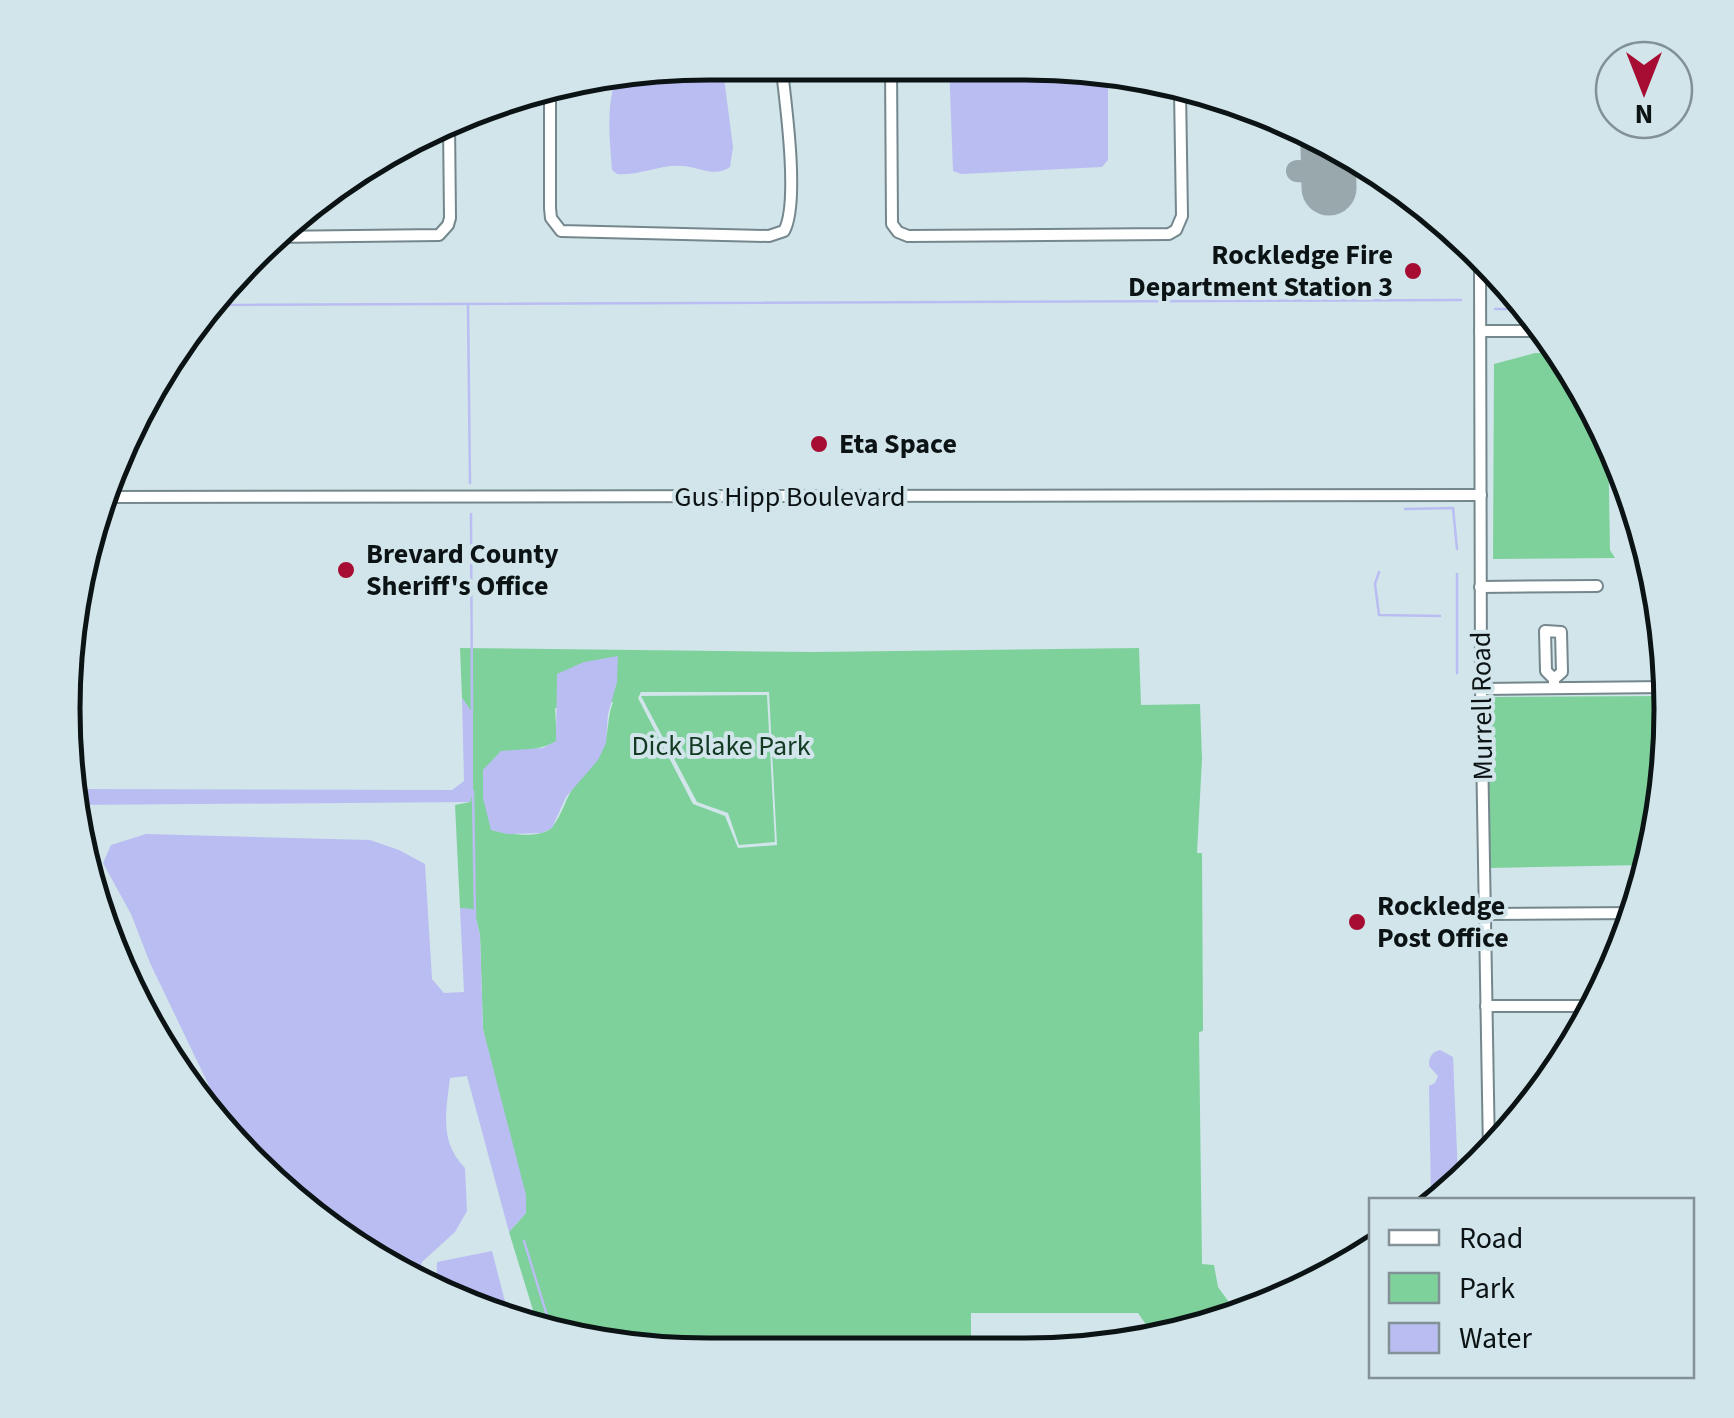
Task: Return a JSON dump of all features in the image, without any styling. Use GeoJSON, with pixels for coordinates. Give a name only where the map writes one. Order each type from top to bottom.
{"type":"FeatureCollection","features":[{"type":"Feature","properties":{"kind":"street"},"geometry":{"type":"LineString","coordinates":[[550,100],[550,208],[551,218],[561,231],[770,236],[784,231],[790,216],[783,80]]}},
{"type":"Feature","properties":{"kind":"street"},"geometry":{"type":"LineString","coordinates":[[892,80],[892,224],[908,236],[1168,234],[1176,230],[1182,216],[1180,99]]}},
{"type":"Feature","properties":{"kind":"street"},"geometry":{"type":"LineString","coordinates":[[293,237],[439,235],[450,218],[449,137]]}},
{"type":"Feature","properties":{"kind":"street","name":"Murrell Road"},"geometry":{"type":"LineString","coordinates":[[1480,275],[1481,689],[1489,1134]]}},
{"type":"Feature","properties":{"kind":"street"},"geometry":{"type":"LineString","coordinates":[[1480,332],[1528,331]]}},
{"type":"Feature","properties":{"kind":"street","name":"Gus Hipp Boulevard"},"geometry":{"type":"LineString","coordinates":[[117,497],[1481,495]]}},
{"type":"Feature","properties":{"kind":"street"},"geometry":{"type":"LineString","coordinates":[[1480,587],[1596,586]]}},
{"type":"Feature","properties":{"kind":"street"},"geometry":{"type":"LineString","coordinates":[[1481,689],[1554,684],[1653,686]]}},
{"type":"Feature","properties":{"kind":"street"},"geometry":{"type":"LineString","coordinates":[[1486,914],[1620,913]]}},
{"type":"Feature","properties":{"kind":"street"},"geometry":{"type":"LineString","coordinates":[[1486,1006],[1579,1006]]}},
{"type":"Feature","properties":{"kind":"green space"},"geometry":{"type":"Polygon","coordinates":[[[1543,353],[1570,395],[1609,475],[1610,550],[1615,558],[1493,559],[1494,364],[1543,353]]]}},
{"type":"Feature","properties":{"kind":"green space"},"geometry":{"type":"Polygon","coordinates":[[[460,648],[813,652],[1139,648],[1141,705],[1200,704],[1202,759],[1197,853],[1202,853],[1202,1264],[1214,1265],[1218,1287],[1230,1304],[1147,1326],[1138,1313],[971,1313],[971,1338],[668,1337],[586,1326],[534,1313],[509,1232],[526,1213],[483,1029],[480,935],[474,910],[460,908],[455,805],[470,802],[473,791],[473,714],[462,698],[460,648]],[[641,692],[638,698],[693,804],[725,816],[738,848],[777,845],[769,692],[641,692]],[[613,702],[555,708],[557,741],[502,758],[483,770],[492,830],[533,834],[553,826],[572,790],[600,754],[613,702]]]}},
{"type":"Feature","properties":{"kind":"green space","name":"Dick Blake Park"},"geometry":{"type":"Polygon","coordinates":[[[767,695],[775,842],[739,845],[728,813],[697,802],[641,696],[767,695]]]}},
{"type":"Feature","properties":{"kind":"green space"},"geometry":{"type":"Polygon","coordinates":[[[1654,696],[1649,791],[1635,865],[1489,868],[1489,697],[1654,696]]]}},
{"type":"Feature","properties":{"kind":"water"},"geometry":{"type":"Polygon","coordinates":[[[724,80],[733,147],[730,167],[713,172],[675,166],[617,174],[612,170],[610,109],[614,87],[724,80]]]}},
{"type":"Feature","properties":{"kind":"water"},"geometry":{"type":"Polygon","coordinates":[[[950,80],[1108,85],[1108,160],[1102,167],[961,174],[953,171],[950,80]]]}},
{"type":"Feature","properties":{"kind":"water"},"geometry":{"type":"Polygon","coordinates":[[[618,656],[606,743],[598,760],[566,797],[552,828],[542,833],[507,834],[491,830],[483,798],[483,770],[501,751],[543,748],[556,741],[557,674],[584,662],[618,656]]]}},
{"type":"Feature","properties":{"kind":"water"},"geometry":{"type":"Polygon","coordinates":[[[462,698],[473,714],[470,802],[87,805],[85,789],[452,790],[464,781],[462,698]]]}},
{"type":"Feature","properties":{"kind":"water"},"geometry":{"type":"Polygon","coordinates":[[[146,834],[370,840],[399,850],[425,864],[432,979],[444,993],[464,992],[460,908],[474,909],[480,935],[483,1029],[526,1195],[526,1213],[509,1232],[467,1076],[450,1078],[446,1115],[451,1148],[465,1168],[467,1211],[455,1232],[421,1268],[326,1208],[264,1154],[215,1098],[150,963],[131,914],[103,863],[111,845],[146,834]]]}},
{"type":"Feature","properties":{"kind":"water"},"geometry":{"type":"Polygon","coordinates":[[[1440,1050],[1453,1057],[1458,1166],[1431,1189],[1429,1086],[1438,1076],[1429,1066],[1433,1054],[1440,1050]]]}},
{"type":"Feature","properties":{"kind":"water"},"geometry":{"type":"Polygon","coordinates":[[[492,1251],[506,1305],[437,1276],[437,1262],[492,1251]]]}},
{"type":"Feature","properties":{"kind":"waterway"},"geometry":{"type":"LineString","coordinates":[[227,305],[1461,300]]}},
{"type":"Feature","properties":{"kind":"waterway"},"geometry":{"type":"LineString","coordinates":[[468,305],[470,483]]}},
{"type":"Feature","properties":{"kind":"waterway"},"geometry":{"type":"LineString","coordinates":[[1495,309],[1510,309]]}},
{"type":"Feature","properties":{"kind":"waterway"},"geometry":{"type":"LineString","coordinates":[[1405,509],[1453,508],[1457,549]]}},
{"type":"Feature","properties":{"kind":"waterway"},"geometry":{"type":"LineString","coordinates":[[471,514],[472,713]]}},
{"type":"Feature","properties":{"kind":"waterway"},"geometry":{"type":"LineString","coordinates":[[1379,572],[1375,584],[1379,615],[1440,616]]}},
{"type":"Feature","properties":{"kind":"waterway"},"geometry":{"type":"LineString","coordinates":[[1457,574],[1457,673]]}},
{"type":"Feature","properties":{"kind":"waterway"},"geometry":{"type":"LineString","coordinates":[[473,791],[475,918]]}},
{"type":"Feature","properties":{"kind":"waterway"},"geometry":{"type":"LineString","coordinates":[[524,1241],[548,1317]]}},
{"type":"Feature","properties":{"kind":"taxiway"},"geometry":{"type":"LineString","coordinates":[[1297,171],[1329,174]]}},
{"type":"Feature","properties":{"kind":"runway"},"geometry":{"type":"LineString","coordinates":[[1328,158],[1329,188]]}},
{"type":"Feature","properties":{"kind":"place","name":"Rockledge Fire Department Station 3"},"geometry":{"type":"Point","coordinates":[1413,271]}},
{"type":"Feature","properties":{"kind":"place","name":"Eta Space"},"geometry":{"type":"Point","coordinates":[819,444]}},
{"type":"Feature","properties":{"kind":"place","name":"Brevard County Sheriff's Office"},"geometry":{"type":"Point","coordinates":[346,570]}},
{"type":"Feature","properties":{"kind":"place","name":"Rockledge Post Office"},"geometry":{"type":"Point","coordinates":[1357,922]}}]}
